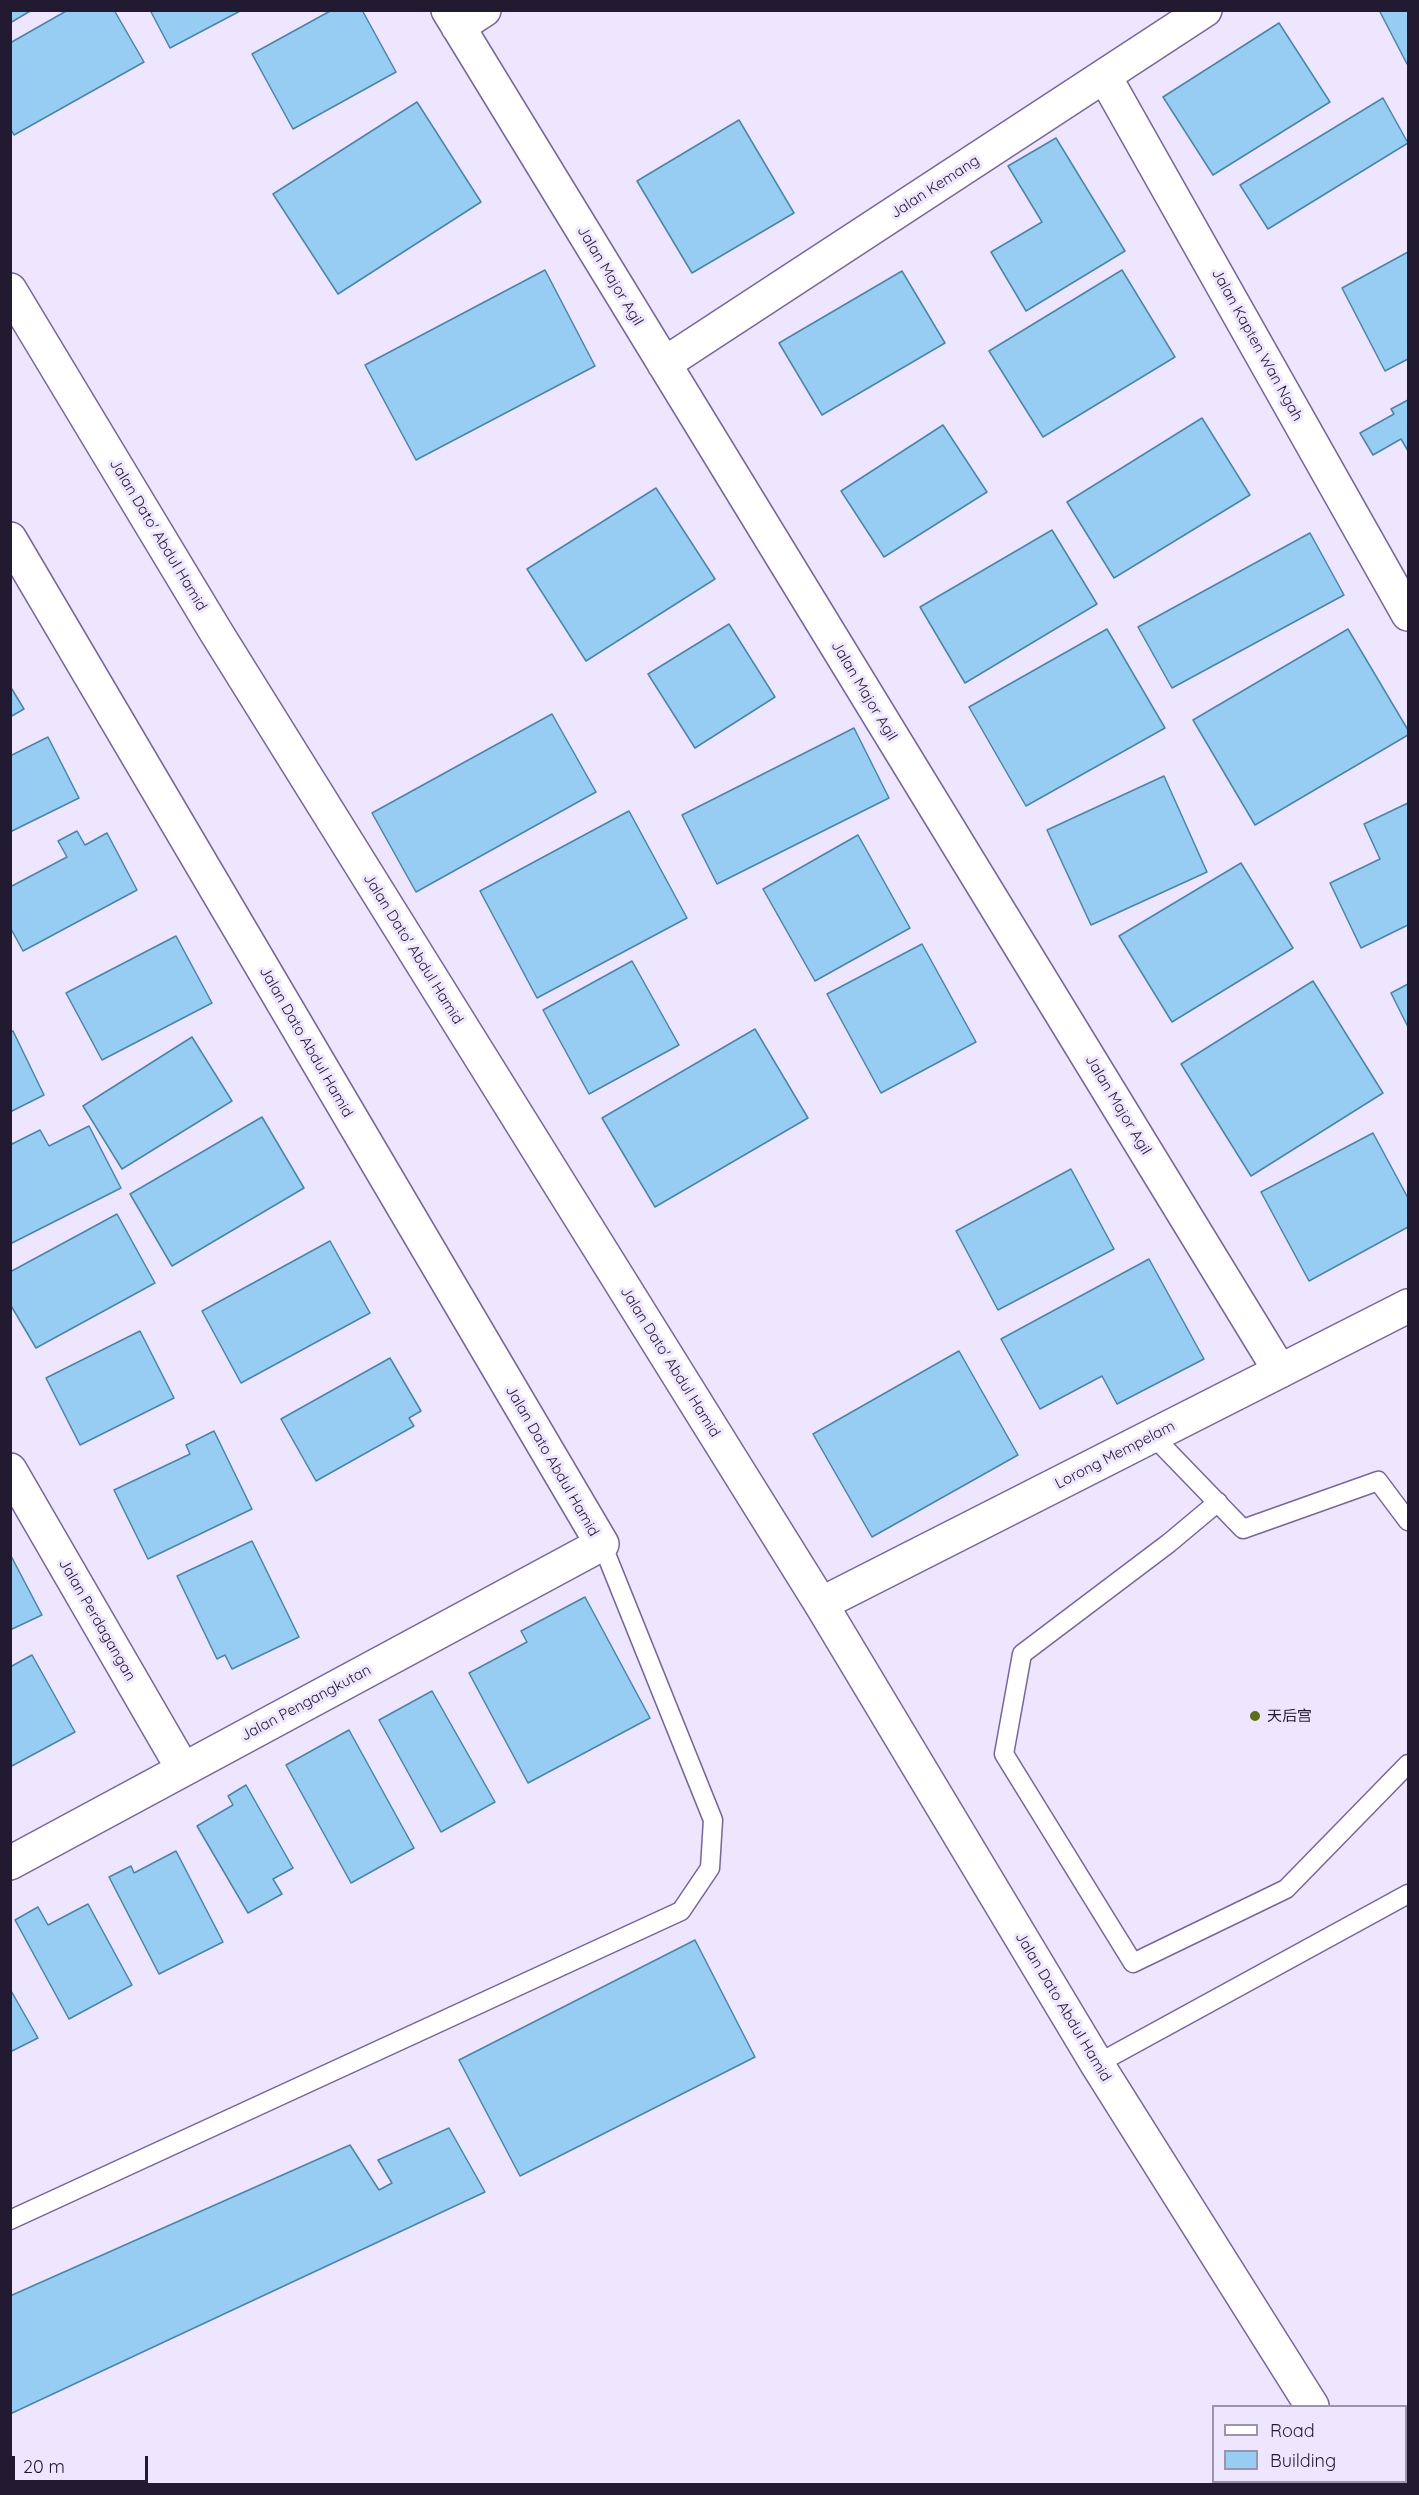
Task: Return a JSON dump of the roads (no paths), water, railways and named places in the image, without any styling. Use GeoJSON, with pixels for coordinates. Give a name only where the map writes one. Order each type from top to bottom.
{"type":"FeatureCollection","features":[{"type":"Feature","properties":{"kind":"street","name":"Jalan Kemang"},"geometry":{"type":"LineString","coordinates":[[664,364],[1205,10]]}},
{"type":"Feature","properties":{"kind":"street","name":"Jalan Major Agil"},"geometry":{"type":"LineString","coordinates":[[463,16],[664,364],[1280,1371]]}},
{"type":"Feature","properties":{"kind":"street","name":"Jalan Kapten Wan Ngah"},"geometry":{"type":"LineString","coordinates":[[1105,76],[1408,614]]}},
{"type":"Feature","properties":{"kind":"street","name":"Jalan Dato' Abdul Hamid"},"geometry":{"type":"LineString","coordinates":[[10,291],[216,632],[820,1604]]}},
{"type":"Feature","properties":{"kind":"street","name":"Jalan Dato Abdul Hamid"},"geometry":{"type":"LineString","coordinates":[[10,539],[602,1544]]}},
{"type":"Feature","properties":{"kind":"street","name":"Lorong Mempelam"},"geometry":{"type":"LineString","coordinates":[[820,1604],[1408,1306]]}},
{"type":"Feature","properties":{"kind":"street","name":"Jalan Perdagangan"},"geometry":{"type":"LineString","coordinates":[[10,1470],[183,1769]]}},
{"type":"Feature","properties":{"kind":"street","name":"Jalan Pengangkutan"},"geometry":{"type":"LineString","coordinates":[[10,1863],[602,1544]]}},
{"type":"Feature","properties":{"kind":"street","name":"Jalan Dato Abdul Hamid"},"geometry":{"type":"LineString","coordinates":[[820,1604],[1097,2064],[1311,2405]]}},
{"type":"Feature","properties":{"kind":"lane"},"geometry":{"type":"LineString","coordinates":[[1153,1436],[1243,1529],[1378,1481],[1408,1521]]}},
{"type":"Feature","properties":{"kind":"lane"},"geometry":{"type":"LineString","coordinates":[[1218,1502],[1169,1543],[1022,1654],[1004,1754],[1133,1963],[1286,1889],[1408,1764]]}},
{"type":"Feature","properties":{"kind":"lane"},"geometry":{"type":"LineString","coordinates":[[10,2220],[681,1911],[710,1868],[713,1820],[602,1544]]}},
{"type":"Feature","properties":{"kind":"lane"},"geometry":{"type":"LineString","coordinates":[[1097,2064],[1408,1894]]}},
{"type":"Feature","properties":{"kind":"place","name":"天后宫"},"geometry":{"type":"Point","coordinates":[1255,1716]}}]}
